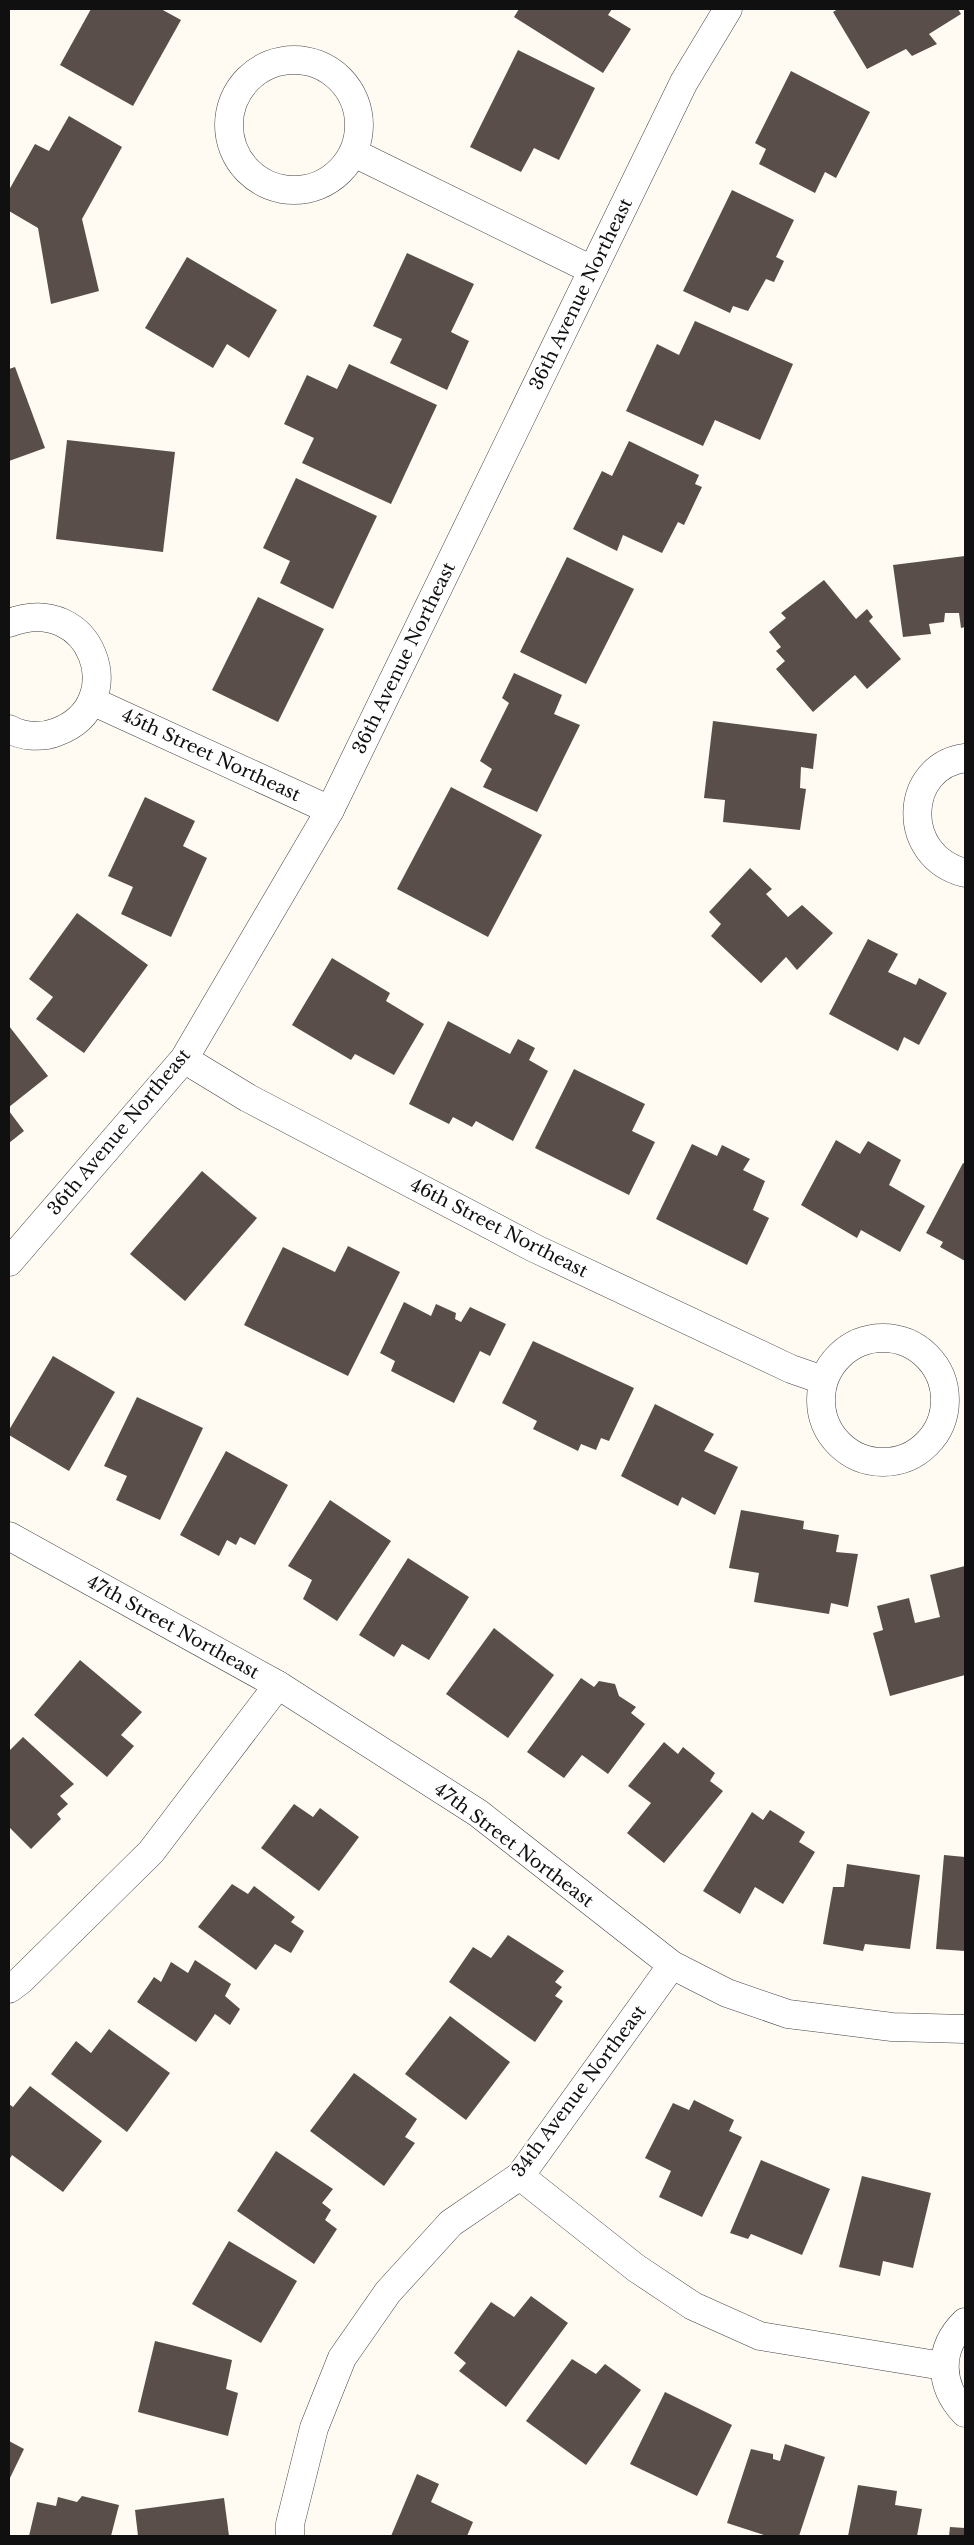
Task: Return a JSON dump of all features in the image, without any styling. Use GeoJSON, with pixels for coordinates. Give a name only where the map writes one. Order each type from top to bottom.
{"type":"FeatureCollection","features":[{"type":"Feature","properties":{"kind":"street","name":"36th Avenue Northeast"},"geometry":{"type":"LineString","coordinates":[[9,1262],[184,1059],[330,810],[684,82],[728,9]]}},
{"type":"Feature","properties":{"kind":"street"},"geometry":{"type":"LineString","coordinates":[[292,60],[314,64],[334,73],[349,90],[358,110],[360,132],[354,153],[336,174],[325,183],[305,190],[284,190],[265,183],[248,171],[236,154],[230,133],[230,112],[238,93],[252,76],[264,68],[292,60]]}},
{"type":"Feature","properties":{"kind":"street"},"geometry":{"type":"LineString","coordinates":[[354,153],[592,270]]}},
{"type":"Feature","properties":{"kind":"street"},"geometry":{"type":"LineString","coordinates":[[9,623],[24,617],[43,616],[61,621],[77,632],[89,647],[95,664],[97,683],[92,701],[81,717],[66,728],[49,735],[30,736],[9,729]]}},
{"type":"Feature","properties":{"kind":"street","name":"45th Street Northeast"},"geometry":{"type":"LineString","coordinates":[[92,701],[330,810]]}},
{"type":"Feature","properties":{"kind":"street"},"geometry":{"type":"LineString","coordinates":[[965,758],[945,765],[931,777],[921,792],[917,810],[918,829],[925,846],[937,860],[953,870],[965,873]]}},
{"type":"Feature","properties":{"kind":"street","name":"46th Street Northeast"},"geometry":{"type":"LineString","coordinates":[[184,1059],[248,1098],[534,1248],[791,1369],[823,1380]]}},
{"type":"Feature","properties":{"kind":"street"},"geometry":{"type":"LineString","coordinates":[[884,1337],[903,1341],[920,1350],[934,1364],[943,1382],[946,1401],[942,1420],[933,1438],[919,1451],[902,1460],[882,1463],[862,1460],[845,1450],[831,1436],[823,1419],[820,1399],[823,1380],[833,1363],[847,1349],[864,1340],[884,1337]]}},
{"type":"Feature","properties":{"kind":"street","name":"47th Street Northeast"},"geometry":{"type":"LineString","coordinates":[[9,1536],[278,1685],[478,1813],[672,1965],[727,1993],[788,2014],[892,2027],[965,2029]]}},
{"type":"Feature","properties":{"kind":"street"},"geometry":{"type":"LineString","coordinates":[[9,1989],[21,1980],[151,1852],[278,1685]]}},
{"type":"Feature","properties":{"kind":"street","name":"34th Avenue Northeast"},"geometry":{"type":"LineString","coordinates":[[290,2536],[290,2524],[314,2428],[342,2358],[388,2292],[452,2223],[520,2176],[672,1965]]}},
{"type":"Feature","properties":{"kind":"street"},"geometry":{"type":"LineString","coordinates":[[520,2176],[636,2268],[693,2306],[760,2336],[943,2366]]}},
{"type":"Feature","properties":{"kind":"street"},"geometry":{"type":"LineString","coordinates":[[965,2322],[956,2330],[947,2347],[943,2366],[946,2384],[954,2402],[965,2413]]}},
{"type":"Feature","properties":{"kind":"building"},"geometry":{"type":"Polygon","coordinates":[[[91,9],[161,9],[181,20],[133,106],[60,65],[91,9]]]}},
{"type":"Feature","properties":{"kind":"building"},"geometry":{"type":"Polygon","coordinates":[[[519,9],[612,9],[608,15],[631,29],[603,73],[514,17],[519,9]]]}},
{"type":"Feature","properties":{"kind":"building"},"geometry":{"type":"Polygon","coordinates":[[[838,9],[958,9],[961,14],[929,34],[937,44],[912,56],[906,49],[867,69],[833,12],[838,9]]]}},
{"type":"Feature","properties":{"kind":"building"},"geometry":{"type":"Polygon","coordinates":[[[518,50],[595,88],[559,160],[534,148],[521,172],[470,147],[518,50]]]}},
{"type":"Feature","properties":{"kind":"building"},"geometry":{"type":"Polygon","coordinates":[[[791,71],[870,112],[836,178],[825,172],[815,193],[759,164],[766,149],[755,143],[791,71]]]}},
{"type":"Feature","properties":{"kind":"building"},"geometry":{"type":"Polygon","coordinates":[[[69,116],[122,147],[82,219],[99,291],[51,304],[38,228],[9,211],[9,190],[35,144],[49,151],[69,116]]]}},
{"type":"Feature","properties":{"kind":"building"},"geometry":{"type":"Polygon","coordinates":[[[732,190],[794,220],[776,257],[784,261],[774,282],[766,279],[748,311],[733,306],[730,313],[683,291],[732,190]]]}},
{"type":"Feature","properties":{"kind":"building"},"geometry":{"type":"Polygon","coordinates":[[[407,253],[474,284],[451,332],[469,341],[447,390],[390,363],[402,339],[373,326],[407,253]]]}},
{"type":"Feature","properties":{"kind":"building"},"geometry":{"type":"Polygon","coordinates":[[[187,257],[277,310],[249,358],[227,344],[213,368],[145,328],[187,257]]]}},
{"type":"Feature","properties":{"kind":"building"},"geometry":{"type":"Polygon","coordinates":[[[695,321],[793,364],[760,440],[715,420],[703,446],[626,411],[657,344],[679,355],[695,321]]]}},
{"type":"Feature","properties":{"kind":"building"},"geometry":{"type":"Polygon","coordinates":[[[349,364],[437,405],[391,504],[302,463],[314,438],[284,424],[307,375],[337,389],[349,364]]]}},
{"type":"Feature","properties":{"kind":"building"},"geometry":{"type":"Polygon","coordinates":[[[15,367],[45,448],[9,461],[9,369],[15,367]]]}},
{"type":"Feature","properties":{"kind":"building"},"geometry":{"type":"Polygon","coordinates":[[[67,440],[175,452],[163,552],[56,539],[67,440]]]}},
{"type":"Feature","properties":{"kind":"building"},"geometry":{"type":"Polygon","coordinates":[[[629,441],[699,475],[695,484],[702,487],[684,525],[678,522],[662,553],[623,535],[617,551],[573,529],[602,471],[612,476],[629,441]]]}},
{"type":"Feature","properties":{"kind":"building"},"geometry":{"type":"Polygon","coordinates":[[[296,478],[377,516],[333,609],[280,583],[290,561],[263,548],[296,478]]]}},
{"type":"Feature","properties":{"kind":"building"},"geometry":{"type":"Polygon","coordinates":[[[965,556],[965,627],[961,628],[959,613],[945,613],[944,622],[929,624],[931,634],[903,637],[893,565],[965,556]]]}},
{"type":"Feature","properties":{"kind":"building"},"geometry":{"type":"Polygon","coordinates":[[[567,557],[634,589],[586,684],[520,652],[567,557]]]}},
{"type":"Feature","properties":{"kind":"building"},"geometry":{"type":"Polygon","coordinates":[[[824,580],[856,619],[867,609],[873,617],[869,621],[901,659],[867,689],[855,675],[813,712],[776,669],[785,661],[776,651],[781,647],[769,632],[786,618],[781,613],[824,580]]]}},
{"type":"Feature","properties":{"kind":"building"},"geometry":{"type":"Polygon","coordinates":[[[258,597],[324,629],[278,722],[212,690],[258,597]]]}},
{"type":"Feature","properties":{"kind":"building"},"geometry":{"type":"Polygon","coordinates":[[[514,673],[562,695],[554,714],[580,725],[537,812],[483,787],[492,769],[480,761],[509,703],[502,698],[514,673]]]}},
{"type":"Feature","properties":{"kind":"building"},"geometry":{"type":"Polygon","coordinates":[[[713,721],[817,734],[813,769],[801,767],[800,788],[806,789],[800,830],[723,822],[725,800],[704,798],[713,721]]]}},
{"type":"Feature","properties":{"kind":"building"},"geometry":{"type":"Polygon","coordinates":[[[451,787],[542,835],[488,937],[397,889],[451,787]]]}},
{"type":"Feature","properties":{"kind":"building"},"geometry":{"type":"Polygon","coordinates":[[[145,797],[195,821],[183,846],[207,858],[171,937],[121,914],[133,887],[108,876],[145,797]]]}},
{"type":"Feature","properties":{"kind":"building"},"geometry":{"type":"Polygon","coordinates":[[[750,868],[772,889],[766,894],[788,917],[802,905],[833,933],[797,970],[786,957],[761,983],[711,936],[721,924],[709,912],[750,868]]]}},
{"type":"Feature","properties":{"kind":"building"},"geometry":{"type":"Polygon","coordinates":[[[77,913],[148,965],[84,1053],[36,1019],[53,997],[29,979],[77,913]]]}},
{"type":"Feature","properties":{"kind":"building"},"geometry":{"type":"Polygon","coordinates":[[[868,939],[898,954],[888,972],[916,985],[919,978],[947,993],[919,1045],[904,1037],[898,1051],[829,1014],[868,939]]]}},
{"type":"Feature","properties":{"kind":"building"},"geometry":{"type":"Polygon","coordinates":[[[332,958],[390,993],[386,1001],[424,1024],[394,1075],[355,1054],[351,1060],[292,1025],[332,958]]]}},
{"type":"Feature","properties":{"kind":"building"},"geometry":{"type":"Polygon","coordinates":[[[448,1021],[510,1054],[518,1039],[535,1048],[529,1060],[548,1071],[513,1141],[476,1121],[472,1127],[453,1117],[449,1124],[409,1104],[448,1021]]]}},
{"type":"Feature","properties":{"kind":"building"},"geometry":{"type":"Polygon","coordinates":[[[9,1026],[48,1076],[9,1107],[9,1026]]]}},
{"type":"Feature","properties":{"kind":"building"},"geometry":{"type":"Polygon","coordinates":[[[574,1069],[645,1104],[632,1131],[655,1142],[629,1195],[535,1148],[574,1069]]]}},
{"type":"Feature","properties":{"kind":"building"},"geometry":{"type":"Polygon","coordinates":[[[9,1111],[24,1131],[9,1143],[9,1111]]]}},
{"type":"Feature","properties":{"kind":"building"},"geometry":{"type":"Polygon","coordinates":[[[836,1140],[860,1154],[868,1141],[901,1160],[889,1185],[925,1206],[900,1252],[861,1230],[857,1238],[801,1205],[836,1140]]]}},
{"type":"Feature","properties":{"kind":"building"},"geometry":{"type":"Polygon","coordinates":[[[692,1144],[717,1156],[722,1145],[750,1159],[743,1170],[765,1181],[753,1210],[769,1218],[747,1265],[656,1219],[692,1144]]]}},
{"type":"Feature","properties":{"kind":"building"},"geometry":{"type":"Polygon","coordinates":[[[963,1163],[965,1164],[965,1261],[940,1247],[943,1242],[926,1233],[963,1163]]]}},
{"type":"Feature","properties":{"kind":"building"},"geometry":{"type":"Polygon","coordinates":[[[202,1171],[257,1218],[185,1301],[130,1254],[202,1171]]]}},
{"type":"Feature","properties":{"kind":"building"},"geometry":{"type":"Polygon","coordinates":[[[348,1246],[400,1272],[348,1376],[244,1325],[283,1247],[335,1272],[348,1246]]]}},
{"type":"Feature","properties":{"kind":"building"},"geometry":{"type":"Polygon","coordinates":[[[404,1302],[431,1316],[436,1304],[456,1313],[455,1319],[461,1322],[470,1307],[506,1324],[490,1356],[480,1351],[454,1403],[391,1371],[395,1361],[380,1353],[404,1302]]]}},
{"type":"Feature","properties":{"kind":"building"},"geometry":{"type":"Polygon","coordinates":[[[533,1341],[634,1388],[609,1441],[601,1438],[596,1450],[581,1444],[578,1451],[533,1429],[537,1421],[502,1403],[533,1341]]]}},
{"type":"Feature","properties":{"kind":"building"},"geometry":{"type":"Polygon","coordinates":[[[53,1356],[115,1392],[69,1471],[9,1435],[9,1430],[53,1356]]]}},
{"type":"Feature","properties":{"kind":"building"},"geometry":{"type":"Polygon","coordinates":[[[137,1397],[203,1428],[160,1520],[116,1500],[127,1476],[104,1466],[137,1397]]]}},
{"type":"Feature","properties":{"kind":"building"},"geometry":{"type":"Polygon","coordinates":[[[655,1404],[714,1434],[704,1451],[738,1467],[715,1515],[682,1497],[678,1506],[621,1476],[655,1404]]]}},
{"type":"Feature","properties":{"kind":"building"},"geometry":{"type":"Polygon","coordinates":[[[226,1451],[288,1485],[255,1545],[240,1537],[236,1545],[227,1540],[219,1556],[180,1535],[226,1451]]]}},
{"type":"Feature","properties":{"kind":"building"},"geometry":{"type":"Polygon","coordinates":[[[330,1500],[391,1541],[337,1621],[303,1599],[312,1580],[288,1566],[330,1500]]]}},
{"type":"Feature","properties":{"kind":"building"},"geometry":{"type":"Polygon","coordinates":[[[741,1510],[804,1521],[803,1529],[839,1535],[836,1552],[858,1554],[848,1607],[831,1603],[829,1614],[754,1602],[759,1573],[729,1568],[741,1510]]]}},
{"type":"Feature","properties":{"kind":"building"},"geometry":{"type":"Polygon","coordinates":[[[408,1558],[469,1597],[429,1660],[402,1644],[394,1657],[359,1635],[408,1558]]]}},
{"type":"Feature","properties":{"kind":"building"},"geometry":{"type":"Polygon","coordinates":[[[965,1566],[965,1675],[890,1696],[873,1633],[883,1630],[877,1606],[909,1598],[915,1623],[940,1617],[930,1575],[965,1566]]]}},
{"type":"Feature","properties":{"kind":"building"},"geometry":{"type":"Polygon","coordinates":[[[494,1628],[554,1675],[508,1738],[446,1694],[494,1628]]]}},
{"type":"Feature","properties":{"kind":"building"},"geometry":{"type":"Polygon","coordinates":[[[80,1660],[142,1712],[121,1735],[134,1746],[107,1777],[34,1715],[80,1660]]]}},
{"type":"Feature","properties":{"kind":"building"},"geometry":{"type":"Polygon","coordinates":[[[581,1678],[594,1687],[599,1681],[615,1684],[619,1696],[636,1707],[631,1713],[645,1724],[608,1774],[582,1755],[564,1778],[527,1752],[581,1678]]]}},
{"type":"Feature","properties":{"kind":"building"},"geometry":{"type":"Polygon","coordinates":[[[23,1737],[74,1784],[60,1796],[68,1804],[57,1814],[61,1819],[31,1849],[9,1827],[9,1751],[23,1737]]]}},
{"type":"Feature","properties":{"kind":"building"},"geometry":{"type":"Polygon","coordinates":[[[664,1742],[678,1754],[683,1747],[715,1773],[710,1781],[723,1791],[664,1863],[627,1833],[651,1803],[628,1786],[664,1742]]]}},
{"type":"Feature","properties":{"kind":"building"},"geometry":{"type":"Polygon","coordinates":[[[294,1804],[313,1817],[320,1808],[359,1837],[319,1891],[261,1848],[294,1804]]]}},
{"type":"Feature","properties":{"kind":"building"},"geometry":{"type":"Polygon","coordinates":[[[770,1810],[805,1832],[799,1842],[815,1852],[783,1904],[755,1887],[740,1914],[703,1891],[752,1812],[763,1820],[770,1810]]]}},
{"type":"Feature","properties":{"kind":"building"},"geometry":{"type":"Polygon","coordinates":[[[944,1855],[965,1857],[965,1951],[936,1949],[944,1855]]]}},
{"type":"Feature","properties":{"kind":"building"},"geometry":{"type":"Polygon","coordinates":[[[847,1864],[920,1875],[910,1949],[865,1944],[863,1951],[823,1944],[833,1887],[844,1887],[847,1864]]]}},
{"type":"Feature","properties":{"kind":"building"},"geometry":{"type":"Polygon","coordinates":[[[232,1884],[248,1894],[254,1886],[295,1917],[291,1922],[304,1931],[291,1953],[275,1944],[256,1970],[198,1927],[232,1884]]]}},
{"type":"Feature","properties":{"kind":"building"},"geometry":{"type":"Polygon","coordinates":[[[508,1935],[564,1971],[555,1982],[562,1987],[555,1996],[563,2001],[535,2042],[449,1982],[473,1947],[491,1958],[508,1935]]]}},
{"type":"Feature","properties":{"kind":"building"},"geometry":{"type":"Polygon","coordinates":[[[195,1960],[231,1984],[225,1996],[240,2009],[230,2025],[215,2014],[196,2042],[137,2002],[154,1977],[161,1982],[171,1962],[188,1973],[195,1960]]]}},
{"type":"Feature","properties":{"kind":"building"},"geometry":{"type":"Polygon","coordinates":[[[450,2016],[510,2062],[466,2120],[405,2074],[450,2016]]]}},
{"type":"Feature","properties":{"kind":"building"},"geometry":{"type":"Polygon","coordinates":[[[109,2029],[170,2073],[127,2132],[51,2074],[76,2041],[91,2053],[109,2029]]]}},
{"type":"Feature","properties":{"kind":"building"},"geometry":{"type":"Polygon","coordinates":[[[354,2073],[417,2119],[405,2137],[415,2143],[384,2186],[310,2131],[354,2073]]]}},
{"type":"Feature","properties":{"kind":"building"},"geometry":{"type":"Polygon","coordinates":[[[30,2086],[102,2141],[63,2192],[12,2155],[9,2160],[9,2104],[13,2107],[30,2086]]]}},
{"type":"Feature","properties":{"kind":"building"},"geometry":{"type":"Polygon","coordinates":[[[694,2100],[734,2120],[729,2131],[742,2137],[702,2217],[659,2197],[671,2171],[645,2158],[673,2103],[689,2110],[694,2100]]]}},
{"type":"Feature","properties":{"kind":"building"},"geometry":{"type":"Polygon","coordinates":[[[276,2151],[333,2189],[322,2203],[331,2210],[325,2220],[337,2229],[314,2264],[237,2211],[276,2151]]]}},
{"type":"Feature","properties":{"kind":"building"},"geometry":{"type":"Polygon","coordinates":[[[761,2160],[830,2189],[802,2255],[751,2234],[748,2239],[730,2233],[761,2160]]]}},
{"type":"Feature","properties":{"kind":"building"},"geometry":{"type":"Polygon","coordinates":[[[862,2176],[931,2193],[913,2268],[883,2261],[880,2276],[839,2267],[862,2176]]]}},
{"type":"Feature","properties":{"kind":"building"},"geometry":{"type":"Polygon","coordinates":[[[229,2241],[297,2281],[261,2343],[192,2304],[229,2241]]]}},
{"type":"Feature","properties":{"kind":"building"},"geometry":{"type":"Polygon","coordinates":[[[531,2296],[568,2323],[506,2407],[459,2371],[466,2363],[454,2353],[491,2302],[514,2317],[531,2296]]]}},
{"type":"Feature","properties":{"kind":"building"},"geometry":{"type":"Polygon","coordinates":[[[155,2341],[232,2360],[226,2389],[238,2393],[228,2436],[138,2412],[155,2341]]]}},
{"type":"Feature","properties":{"kind":"building"},"geometry":{"type":"Polygon","coordinates":[[[572,2359],[596,2374],[605,2364],[641,2390],[586,2465],[526,2421],[572,2359]]]}},
{"type":"Feature","properties":{"kind":"building"},"geometry":{"type":"Polygon","coordinates":[[[665,2392],[732,2425],[697,2496],[630,2464],[665,2392]]]}},
{"type":"Feature","properties":{"kind":"building"},"geometry":{"type":"Polygon","coordinates":[[[9,2441],[24,2449],[9,2480],[9,2441]]]}},
{"type":"Feature","properties":{"kind":"building"},"geometry":{"type":"Polygon","coordinates":[[[785,2444],[825,2457],[799,2536],[767,2536],[727,2523],[751,2449],[773,2454],[773,2459],[780,2461],[785,2444]]]}},
{"type":"Feature","properties":{"kind":"building"},"geometry":{"type":"Polygon","coordinates":[[[417,2474],[439,2484],[431,2502],[473,2522],[467,2536],[391,2536],[417,2474]]]}},
{"type":"Feature","properties":{"kind":"building"},"geometry":{"type":"Polygon","coordinates":[[[858,2485],[897,2491],[895,2505],[922,2509],[917,2536],[848,2536],[858,2485]]]}},
{"type":"Feature","properties":{"kind":"building"},"geometry":{"type":"Polygon","coordinates":[[[82,2496],[119,2505],[111,2536],[29,2536],[37,2502],[56,2506],[58,2497],[77,2502],[82,2496]]]}},
{"type":"Feature","properties":{"kind":"building"},"geometry":{"type":"Polygon","coordinates":[[[224,2498],[229,2536],[138,2536],[135,2510],[224,2498]]]}},
{"type":"Feature","properties":{"kind":"building"},"geometry":{"type":"Polygon","coordinates":[[[950,2527],[965,2528],[965,2536],[949,2536],[950,2527]]]}}]}
